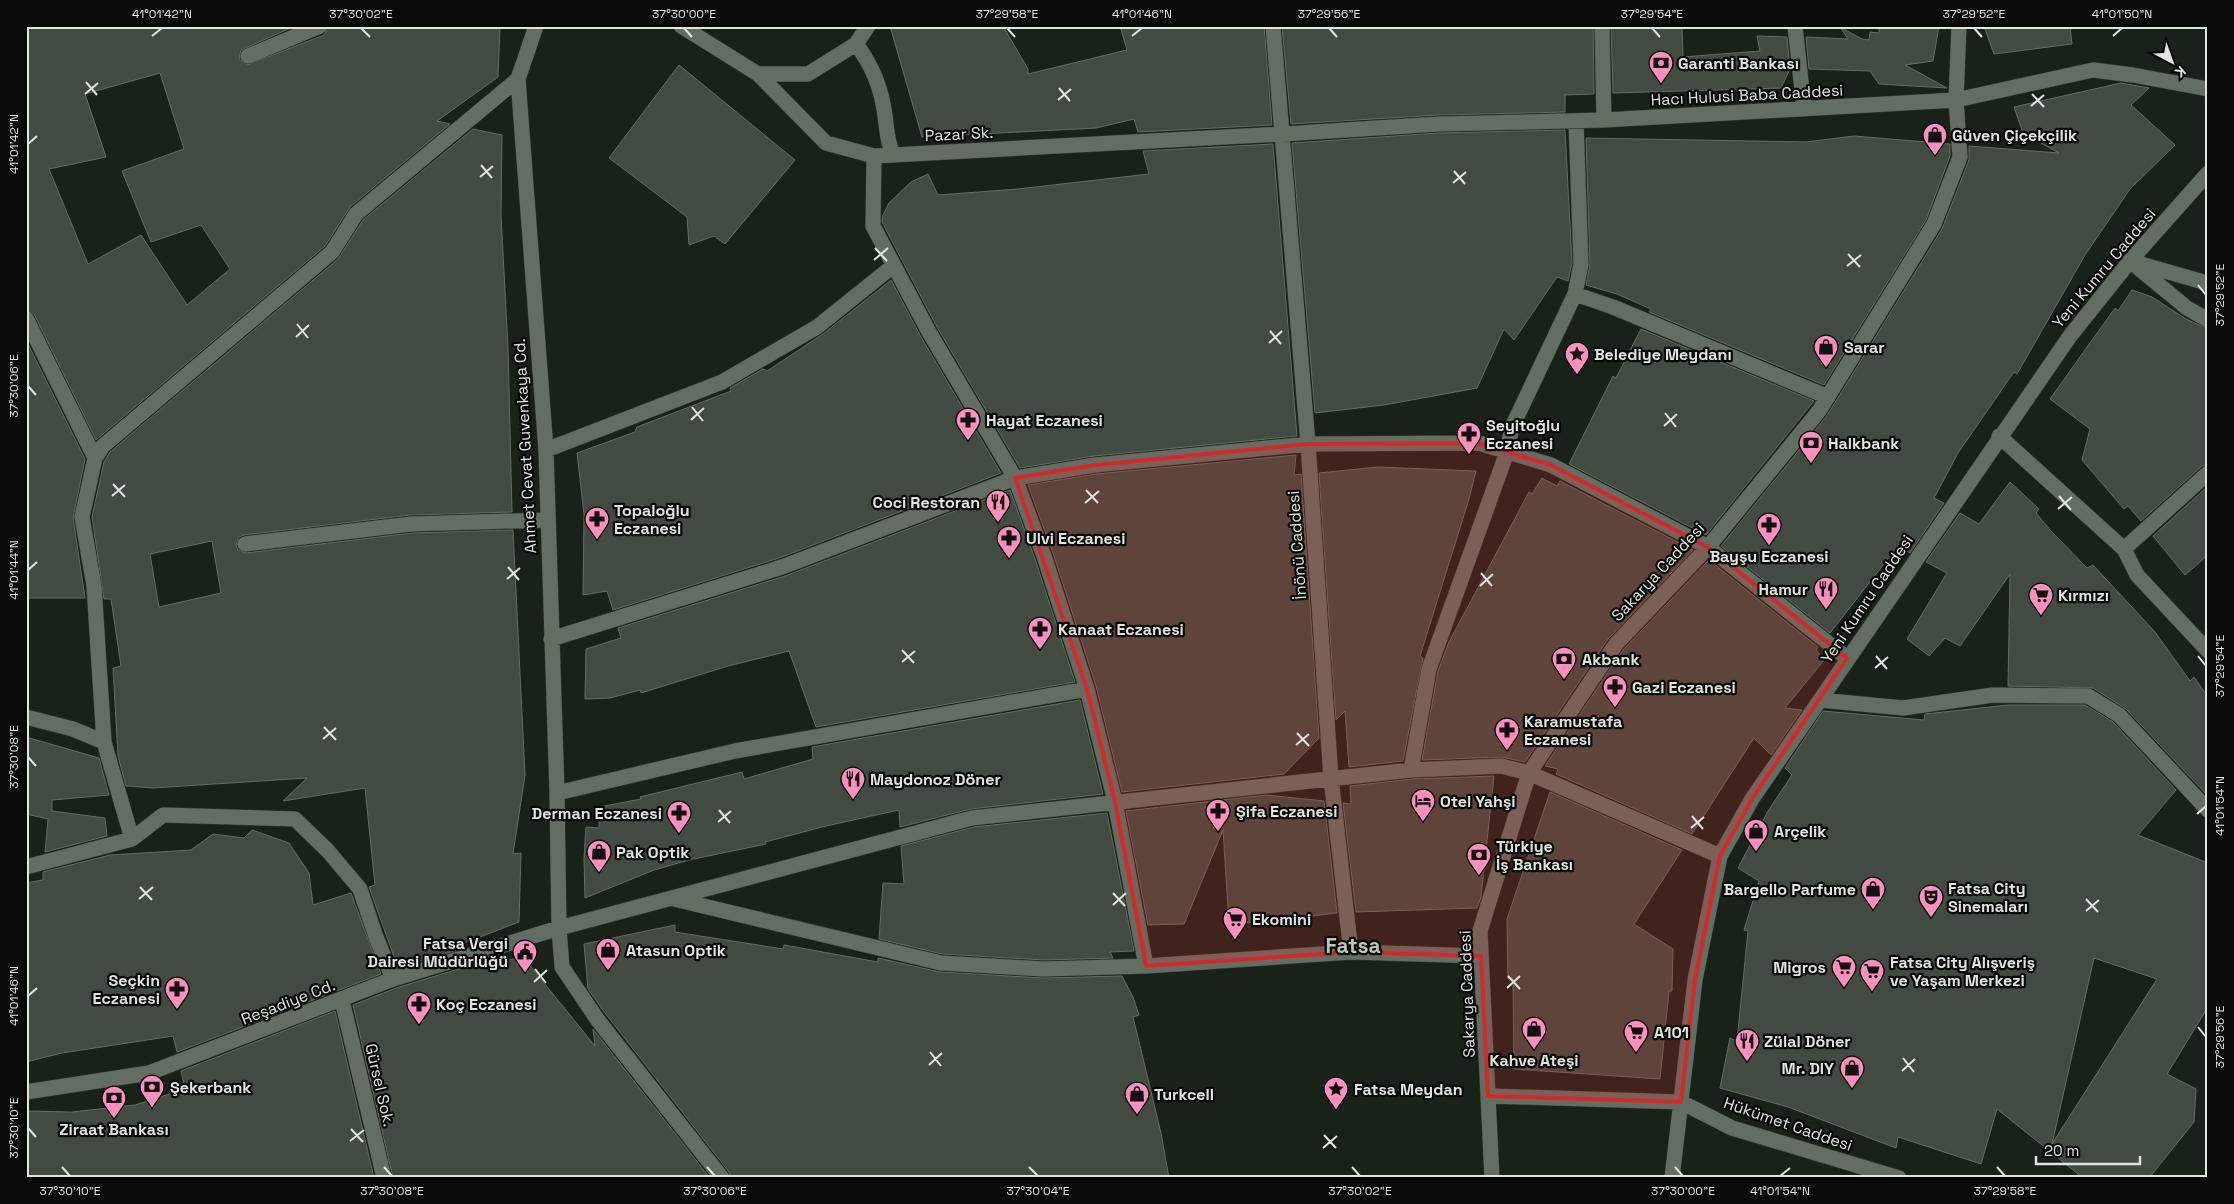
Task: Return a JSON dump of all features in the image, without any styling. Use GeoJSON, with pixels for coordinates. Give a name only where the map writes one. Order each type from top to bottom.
{"type":"FeatureCollection","features":[{"type":"Feature","properties":{"kind":"street"},"geometry":{"type":"LineString","coordinates":[[248,56],[320,26]]}},
{"type":"Feature","properties":{"kind":"street","name":"Ahmet Cevat Guvenkaya Cd."},"geometry":{"type":"LineString","coordinates":[[536,26],[518,79],[546,450],[557,792],[559,928],[562,967],[597,1019],[722,1178]]}},
{"type":"Feature","properties":{"kind":"street","name":"Pazar Sk."},"geometry":{"type":"LineString","coordinates":[[681,26],[763,74],[826,143],[874,156],[1283,134]]}},
{"type":"Feature","properties":{"kind":"street"},"geometry":{"type":"LineString","coordinates":[[696,26],[763,74],[808,74],[856,44],[868,26]]}},
{"type":"Feature","properties":{"kind":"street","name":"İnönü Caddesi"},"geometry":{"type":"LineString","coordinates":[[1273,26],[1308,444],[1331,778],[1351,952]]}},
{"type":"Feature","properties":{"kind":"street"},"geometry":{"type":"LineString","coordinates":[[1602,26],[1604,120]]}},
{"type":"Feature","properties":{"kind":"street"},"geometry":{"type":"LineString","coordinates":[[1794,26],[1804,109]]}},
{"type":"Feature","properties":{"kind":"street","name":"Sakarya Caddesi"},"geometry":{"type":"LineString","coordinates":[[1492,1178],[1480,931],[1529,773],[1616,644],[1708,547],[1819,410],[1934,224],[1960,157],[1956,100],[1959,26]]}},
{"type":"Feature","properties":{"kind":"street"},"geometry":{"type":"LineString","coordinates":[[856,44],[870,61],[877,80],[885,115],[887,140],[893,155]]}},
{"type":"Feature","properties":{"kind":"street","name":"Hacı Hulusi Baba Caddesi"},"geometry":{"type":"LineString","coordinates":[[1283,134],[1439,124],[1604,120],[1956,100],[2093,70],[2134,74],[2208,89]]}},
{"type":"Feature","properties":{"kind":"street"},"geometry":{"type":"LineString","coordinates":[[132,839],[104,742],[94,586],[82,518],[95,458],[103,446],[332,252],[356,214],[518,79]]}},
{"type":"Feature","properties":{"kind":"street"},"geometry":{"type":"LineString","coordinates":[[1410,770],[1429,669],[1507,452],[1512,426],[1576,294],[1581,264],[1576,121]]}},
{"type":"Feature","properties":{"kind":"street"},"geometry":{"type":"LineString","coordinates":[[874,156],[873,226],[929,332],[1015,478],[1044,556],[1087,689],[1115,802],[1146,966]]}},
{"type":"Feature","properties":{"kind":"street","name":"Yeni Kumru Caddesi"},"geometry":{"type":"LineString","coordinates":[[1672,1178],[1695,980],[1720,856],[1752,799],[1999,436],[2070,336],[2130,261],[2208,173]]}},
{"type":"Feature","properties":{"kind":"street"},"geometry":{"type":"LineString","coordinates":[[2130,261],[2208,285]]}},
{"type":"Feature","properties":{"kind":"street"},"geometry":{"type":"LineString","coordinates":[[2130,261],[2187,308],[2208,320]]}},
{"type":"Feature","properties":{"kind":"street"},"geometry":{"type":"LineString","coordinates":[[546,450],[722,382],[817,327],[893,266]]}},
{"type":"Feature","properties":{"kind":"street"},"geometry":{"type":"LineString","coordinates":[[1576,294],[1613,307],[1828,397]]}},
{"type":"Feature","properties":{"kind":"street"},"geometry":{"type":"LineString","coordinates":[[26,318],[95,458]]}},
{"type":"Feature","properties":{"kind":"street"},"geometry":{"type":"LineString","coordinates":[[1999,436],[2124,549],[2137,575],[2208,651]]}},
{"type":"Feature","properties":{"kind":"street"},"geometry":{"type":"LineString","coordinates":[[551,639],[782,567],[1015,478],[1095,465],[1308,444],[1479,443],[1551,465],[1708,547],[1847,658]]}},
{"type":"Feature","properties":{"kind":"street"},"geometry":{"type":"LineString","coordinates":[[2124,549],[2208,473]]}},
{"type":"Feature","properties":{"kind":"street"},"geometry":{"type":"LineString","coordinates":[[245,544],[411,524],[547,520]]}},
{"type":"Feature","properties":{"kind":"street"},"geometry":{"type":"LineString","coordinates":[[557,792],[735,751],[1087,689]]}},
{"type":"Feature","properties":{"kind":"street"},"geometry":{"type":"LineString","coordinates":[[1820,700],[1904,708],[1993,695],[2088,696],[2119,715],[2208,810]]}},
{"type":"Feature","properties":{"kind":"street"},"geometry":{"type":"LineString","coordinates":[[26,716],[73,729],[104,742]]}},
{"type":"Feature","properties":{"kind":"street","name":"Reşadiye Cd."},"geometry":{"type":"LineString","coordinates":[[26,1092],[149,1073],[393,979],[559,928],[972,818],[1410,770],[1501,766],[1529,773],[1720,856]]}},
{"type":"Feature","properties":{"kind":"street"},"geometry":{"type":"LineString","coordinates":[[26,867],[132,839],[163,815],[295,818],[360,889],[376,937],[393,979]]}},
{"type":"Feature","properties":{"kind":"street"},"geometry":{"type":"LineString","coordinates":[[672,898],[941,963],[1044,970],[1146,966],[1351,952],[1481,956]]}},
{"type":"Feature","properties":{"kind":"street","name":"Gürsel Sok."},"geometry":{"type":"LineString","coordinates":[[342,1000],[384,1178]]}},
{"type":"Feature","properties":{"kind":"street","name":"Hükümet Caddesi"},"geometry":{"type":"LineString","coordinates":[[1488,1096],[1682,1102],[1732,1128],[1899,1178]]}},
{"type":"Feature","properties":{"kind":"highlighted area"},"geometry":{"type":"Polygon","coordinates":[[[1479,443],[1551,465],[1708,547],[1847,658],[1752,799],[1720,856],[1695,980],[1681,1102],[1488,1096],[1481,956],[1351,952],[1146,966],[1115,802],[1087,689],[1015,478],[1095,465],[1308,444],[1479,443]]]}},
{"type":"Feature","properties":{"kind":"building"},"geometry":{"type":"Polygon","coordinates":[[[26,26],[295,26],[241,50],[239,59],[247,65],[324,35],[329,26],[500,26],[498,77],[437,121],[450,124],[350,207],[325,246],[96,440],[34,314],[26,309],[26,26]],[[160,73],[85,94],[106,157],[49,169],[88,264],[141,235],[187,305],[230,269],[201,225],[151,242],[122,171],[184,149],[160,73]]]}},
{"type":"Feature","properties":{"kind":"building"},"geometry":{"type":"Polygon","coordinates":[[[890,26],[1003,26],[1028,69],[1028,74],[1127,50],[1120,26],[1264,26],[1272,125],[1138,132],[1134,119],[1096,128],[922,137],[890,26]]]}},
{"type":"Feature","properties":{"kind":"building"},"geometry":{"type":"Polygon","coordinates":[[[1282,26],[1593,26],[1594,94],[1565,95],[1565,112],[1438,115],[1291,124],[1282,26]]]}},
{"type":"Feature","properties":{"kind":"building"},"geometry":{"type":"Polygon","coordinates":[[[1611,26],[1682,26],[1683,57],[1760,51],[1757,36],[1787,37],[1790,69],[1781,88],[1613,93],[1611,26]]]}},
{"type":"Feature","properties":{"kind":"building"},"geometry":{"type":"Polygon","coordinates":[[[1879,26],[1939,26],[1933,61],[1905,65],[1947,88],[1879,84],[1870,71],[1809,69],[1806,37],[1848,39],[1840,27],[1862,39],[1869,40],[1870,32],[1879,33],[1879,26]]]}},
{"type":"Feature","properties":{"kind":"building"},"geometry":{"type":"Polygon","coordinates":[[[1984,26],[2070,26],[2072,44],[1994,54],[1984,26]]]}},
{"type":"Feature","properties":{"kind":"building"},"geometry":{"type":"Polygon","coordinates":[[[679,65],[795,160],[725,244],[714,236],[689,245],[687,217],[609,158],[679,65]]]}},
{"type":"Feature","properties":{"kind":"building"},"geometry":{"type":"Polygon","coordinates":[[[2121,83],[2149,88],[2131,105],[2175,145],[2130,189],[2085,255],[2017,374],[2014,372],[1958,453],[1934,498],[1944,503],[1910,553],[1898,546],[1830,633],[1721,546],[1826,417],[1836,401],[1942,229],[1969,160],[1969,146],[2059,153],[2023,133],[2014,107],[2121,83]]]}},
{"type":"Feature","properties":{"kind":"building"},"geometry":{"type":"Polygon","coordinates":[[[473,129],[502,135],[501,215],[508,348],[512,512],[410,515],[244,535],[239,537],[236,545],[238,550],[246,553],[412,533],[513,530],[525,775],[513,854],[521,853],[519,922],[459,945],[460,949],[398,968],[369,887],[375,885],[365,788],[283,801],[307,778],[153,788],[126,786],[118,756],[113,668],[121,666],[111,599],[104,599],[92,517],[104,462],[110,452],[338,259],[363,220],[473,129]],[[212,541],[150,554],[159,607],[221,593],[212,541]]]}},
{"type":"Feature","properties":{"kind":"building"},"geometry":{"type":"Polygon","coordinates":[[[1565,130],[1572,263],[1568,281],[1557,277],[1514,340],[1504,329],[1477,388],[1384,405],[1315,413],[1292,143],[1439,133],[1565,130]]]}},
{"type":"Feature","properties":{"kind":"building"},"geometry":{"type":"Polygon","coordinates":[[[1854,136],[1950,144],[1950,156],[1926,220],[1824,385],[1649,312],[1651,309],[1617,294],[1586,285],[1590,264],[1586,138],[1806,142],[1854,136]]]}},
{"type":"Feature","properties":{"kind":"building"},"geometry":{"type":"Polygon","coordinates":[[[1273,144],[1297,436],[1094,456],[1020,468],[937,327],[882,222],[889,203],[911,182],[928,174],[938,195],[1018,189],[1149,174],[1143,151],[1273,144]]]}},
{"type":"Feature","properties":{"kind":"building"},"geometry":{"type":"Polygon","coordinates":[[[891,280],[921,337],[1001,473],[779,558],[613,610],[607,591],[583,595],[584,514],[577,453],[635,432],[637,427],[731,391],[730,388],[763,369],[767,371],[823,334],[891,280]]]}},
{"type":"Feature","properties":{"kind":"building"},"geometry":{"type":"Polygon","coordinates":[[[2132,290],[2152,297],[2186,319],[2208,329],[2208,464],[2202,466],[2141,521],[2128,506],[2124,509],[2082,460],[2090,429],[2050,399],[2115,308],[2118,311],[2132,290]]]}},
{"type":"Feature","properties":{"kind":"building"},"geometry":{"type":"Polygon","coordinates":[[[1641,329],[1814,401],[1706,535],[1569,464],[1613,376],[1616,378],[1641,329]]]}},
{"type":"Feature","properties":{"kind":"building"},"geometry":{"type":"Polygon","coordinates":[[[26,340],[85,459],[73,518],[85,598],[26,598],[26,340]]]}},
{"type":"Feature","properties":{"kind":"building"},"geometry":{"type":"Polygon","coordinates":[[[1296,455],[1294,475],[1301,474],[1319,738],[1284,774],[1122,792],[1096,686],[1053,553],[1028,485],[1096,474],[1296,455]]]}},
{"type":"Feature","properties":{"kind":"building"},"geometry":{"type":"Polygon","coordinates":[[[1378,467],[1476,471],[1420,656],[1423,658],[1403,761],[1349,767],[1345,711],[1336,720],[1319,473],[1378,467]]]}},
{"type":"Feature","properties":{"kind":"building"},"geometry":{"type":"Polygon","coordinates":[[[1542,478],[1557,486],[1560,481],[1693,550],[1608,639],[1525,762],[1501,757],[1422,760],[1438,671],[1449,642],[1529,492],[1532,494],[1542,478]]]}},
{"type":"Feature","properties":{"kind":"building"},"geometry":{"type":"Polygon","coordinates":[[[2010,482],[2039,509],[2036,513],[2051,531],[2087,568],[2093,565],[2155,632],[2190,681],[2194,677],[2208,697],[2208,796],[2126,709],[2093,688],[2008,686],[2010,574],[1960,646],[1945,638],[1929,656],[1907,639],[1947,573],[1926,562],[1960,513],[1979,524],[2010,482]]]}},
{"type":"Feature","properties":{"kind":"building"},"geometry":{"type":"Polygon","coordinates":[[[2208,486],[2208,555],[2185,575],[2153,536],[2208,486]]]}},
{"type":"Feature","properties":{"kind":"building"},"geometry":{"type":"Polygon","coordinates":[[[1010,490],[1035,559],[1075,682],[816,727],[789,651],[728,666],[641,693],[640,690],[610,698],[585,699],[586,649],[621,638],[618,628],[785,576],[1010,490]]]}},
{"type":"Feature","properties":{"kind":"building"},"geometry":{"type":"Polygon","coordinates":[[[1709,560],[1818,647],[1816,650],[1824,660],[1785,708],[1802,710],[1771,755],[1754,738],[1692,834],[1556,774],[1558,769],[1545,766],[1623,650],[1709,560]]]}},
{"type":"Feature","properties":{"kind":"building"},"geometry":{"type":"Polygon","coordinates":[[[1080,700],[1103,794],[971,809],[900,827],[899,810],[826,826],[765,842],[766,844],[689,860],[654,870],[585,898],[584,859],[586,827],[599,828],[600,807],[641,799],[640,797],[742,772],[744,779],[813,759],[812,747],[1080,700]]]}},
{"type":"Feature","properties":{"kind":"building"},"geometry":{"type":"Polygon","coordinates":[[[2008,705],[2085,705],[2113,722],[2176,790],[2138,835],[2208,863],[2208,1007],[2167,1074],[2196,1089],[2194,1122],[2149,1178],[2083,1178],[1997,1109],[1981,1164],[1898,1137],[1896,1148],[1788,1107],[1720,1088],[1730,1038],[1737,1041],[1748,931],[1744,930],[1759,881],[1738,868],[1768,811],[1792,775],[1785,768],[1823,711],[1924,720],[1925,714],[2008,705]],[[2094,958],[2052,1144],[2157,979],[2094,958]]]}},
{"type":"Feature","properties":{"kind":"building"},"geometry":{"type":"Polygon","coordinates":[[[26,737],[99,758],[109,795],[52,800],[52,811],[105,818],[107,836],[45,852],[48,819],[26,814],[26,737]]]}},
{"type":"Feature","properties":{"kind":"building"},"geometry":{"type":"Polygon","coordinates":[[[1494,776],[1481,897],[1477,908],[1356,912],[1343,803],[1351,804],[1350,786],[1412,779],[1494,776]]]}},
{"type":"Feature","properties":{"kind":"building"},"geometry":{"type":"Polygon","coordinates":[[[1550,792],[1682,850],[1634,924],[1673,949],[1672,991],[1669,991],[1660,1079],[1514,1069],[1513,979],[1508,979],[1507,919],[1550,792]]]}},
{"type":"Feature","properties":{"kind":"building"},"geometry":{"type":"Polygon","coordinates":[[[1266,795],[1324,801],[1337,913],[1264,922],[1229,923],[1223,830],[1184,924],[1148,925],[1126,811],[1266,795]]]}},
{"type":"Feature","properties":{"kind":"building"},"geometry":{"type":"Polygon","coordinates":[[[1107,813],[1134,951],[1110,952],[1113,958],[1044,960],[942,954],[879,939],[883,883],[904,884],[901,846],[974,827],[1107,813]]]}},
{"type":"Feature","properties":{"kind":"building"},"geometry":{"type":"Polygon","coordinates":[[[252,830],[289,843],[309,873],[313,905],[351,893],[381,974],[177,1052],[173,1036],[62,1053],[26,1062],[26,883],[43,880],[43,872],[110,855],[191,850],[213,834],[244,838],[252,830]]]}},
{"type":"Feature","properties":{"kind":"building"},"geometry":{"type":"Polygon","coordinates":[[[675,925],[675,932],[783,949],[784,945],[878,962],[878,958],[940,972],[1043,978],[1122,976],[1133,997],[1139,1015],[1133,1017],[1161,1133],[1169,1178],[731,1178],[729,1172],[588,989],[584,944],[675,925]]]}},
{"type":"Feature","properties":{"kind":"building"},"geometry":{"type":"Polygon","coordinates":[[[523,957],[595,1046],[593,1029],[710,1178],[393,1178],[353,1005],[396,988],[465,967],[466,969],[523,957]]]}},
{"type":"Feature","properties":{"kind":"building"},"geometry":{"type":"Polygon","coordinates":[[[335,1011],[374,1178],[26,1178],[26,1111],[72,1112],[135,1105],[185,1089],[181,1071],[335,1011]]]}},
{"type":"Feature","properties":{"kind":"place","name":"Garanti Bankası"},"geometry":{"type":"Point","coordinates":[1661,84]}},
{"type":"Feature","properties":{"kind":"place","name":"Güven Çiçekçilik"},"geometry":{"type":"Point","coordinates":[1935,156]}},
{"type":"Feature","properties":{"kind":"place","name":"Sarar"},"geometry":{"type":"Point","coordinates":[1826,368]}},
{"type":"Feature","properties":{"kind":"place","name":"Belediye Meydanı"},"geometry":{"type":"Point","coordinates":[1577,375]}},
{"type":"Feature","properties":{"kind":"place","name":"Hayat Eczanesi"},"geometry":{"type":"Point","coordinates":[968,441]}},
{"type":"Feature","properties":{"kind":"place","name":"Seyitoğlu Eczanesi"},"geometry":{"type":"Point","coordinates":[1469,455]}},
{"type":"Feature","properties":{"kind":"place","name":"Halkbank"},"geometry":{"type":"Point","coordinates":[1811,464]}},
{"type":"Feature","properties":{"kind":"place","name":"Coci Restoran"},"geometry":{"type":"Point","coordinates":[998,523]}},
{"type":"Feature","properties":{"kind":"place","name":"Topaloğlu Eczanesi"},"geometry":{"type":"Point","coordinates":[597,540]}},
{"type":"Feature","properties":{"kind":"place","name":"Bayşu Eczanesi"},"geometry":{"type":"Point","coordinates":[1769,546]}},
{"type":"Feature","properties":{"kind":"place","name":"Ulvi Eczanesi"},"geometry":{"type":"Point","coordinates":[1009,559]}},
{"type":"Feature","properties":{"kind":"place","name":"Hamur"},"geometry":{"type":"Point","coordinates":[1826,610]}},
{"type":"Feature","properties":{"kind":"place","name":"Kırmızı"},"geometry":{"type":"Point","coordinates":[2041,616]}},
{"type":"Feature","properties":{"kind":"place","name":"Kanaat Eczanesi"},"geometry":{"type":"Point","coordinates":[1040,650]}},
{"type":"Feature","properties":{"kind":"place","name":"Akbank"},"geometry":{"type":"Point","coordinates":[1564,680]}},
{"type":"Feature","properties":{"kind":"place","name":"Gazi Eczanesi"},"geometry":{"type":"Point","coordinates":[1615,708]}},
{"type":"Feature","properties":{"kind":"place","name":"Karamustafa Eczanesi"},"geometry":{"type":"Point","coordinates":[1507,751]}},
{"type":"Feature","properties":{"kind":"place","name":"Maydonoz Döner"},"geometry":{"type":"Point","coordinates":[853,800]}},
{"type":"Feature","properties":{"kind":"place","name":"Otel Yahşi"},"geometry":{"type":"Point","coordinates":[1423,822]}},
{"type":"Feature","properties":{"kind":"place","name":"Şifa Eczanesi"},"geometry":{"type":"Point","coordinates":[1218,832]}},
{"type":"Feature","properties":{"kind":"place","name":"Derman Eczanesi"},"geometry":{"type":"Point","coordinates":[679,834]}},
{"type":"Feature","properties":{"kind":"place","name":"Arçelik"},"geometry":{"type":"Point","coordinates":[1756,852]}},
{"type":"Feature","properties":{"kind":"place","name":"Pak Optik"},"geometry":{"type":"Point","coordinates":[599,873]}},
{"type":"Feature","properties":{"kind":"place","name":"Türkiye İş Bankası"},"geometry":{"type":"Point","coordinates":[1479,876]}},
{"type":"Feature","properties":{"kind":"place","name":"Bargello Parfume"},"geometry":{"type":"Point","coordinates":[1873,910]}},
{"type":"Feature","properties":{"kind":"place","name":"Fatsa City Sinemaları"},"geometry":{"type":"Point","coordinates":[1931,918]}},
{"type":"Feature","properties":{"kind":"place","name":"Ekomini"},"geometry":{"type":"Point","coordinates":[1235,940]}},
{"type":"Feature","properties":{"kind":"place","name":"Atasun Optik"},"geometry":{"type":"Point","coordinates":[608,971]}},
{"type":"Feature","properties":{"kind":"place","name":"Fatsa Vergi Dairesi Müdürlüğü"},"geometry":{"type":"Point","coordinates":[525,973]}},
{"type":"Feature","properties":{"kind":"place","name":"Migros"},"geometry":{"type":"Point","coordinates":[1844,988]}},
{"type":"Feature","properties":{"kind":"place","name":"Fatsa City Alışveriş ve Yaşam Merkezi"},"geometry":{"type":"Point","coordinates":[1872,992]}},
{"type":"Feature","properties":{"kind":"place","name":"Seçkin Eczanesi"},"geometry":{"type":"Point","coordinates":[177,1010]}},
{"type":"Feature","properties":{"kind":"place","name":"Koç Eczanesi"},"geometry":{"type":"Point","coordinates":[419,1025]}},
{"type":"Feature","properties":{"kind":"place","name":"Kahve Ateşi"},"geometry":{"type":"Point","coordinates":[1534,1050]}},
{"type":"Feature","properties":{"kind":"place","name":"A101"},"geometry":{"type":"Point","coordinates":[1636,1053]}},
{"type":"Feature","properties":{"kind":"place","name":"Zülal Döner"},"geometry":{"type":"Point","coordinates":[1747,1062]}},
{"type":"Feature","properties":{"kind":"place","name":"Mr. DIY"},"geometry":{"type":"Point","coordinates":[1852,1089]}},
{"type":"Feature","properties":{"kind":"place","name":"Şekerbank"},"geometry":{"type":"Point","coordinates":[152,1108]}},
{"type":"Feature","properties":{"kind":"place","name":"Fatsa Meydan"},"geometry":{"type":"Point","coordinates":[1336,1110]}},
{"type":"Feature","properties":{"kind":"place","name":"Turkcell"},"geometry":{"type":"Point","coordinates":[1137,1115]}},
{"type":"Feature","properties":{"kind":"place","name":"Ziraat Bankası"},"geometry":{"type":"Point","coordinates":[114,1119]}},
{"type":"Feature","properties":{"kind":"district","name":"Fatsa"},"geometry":{"type":"Point","coordinates":[1353,945]}}]}
